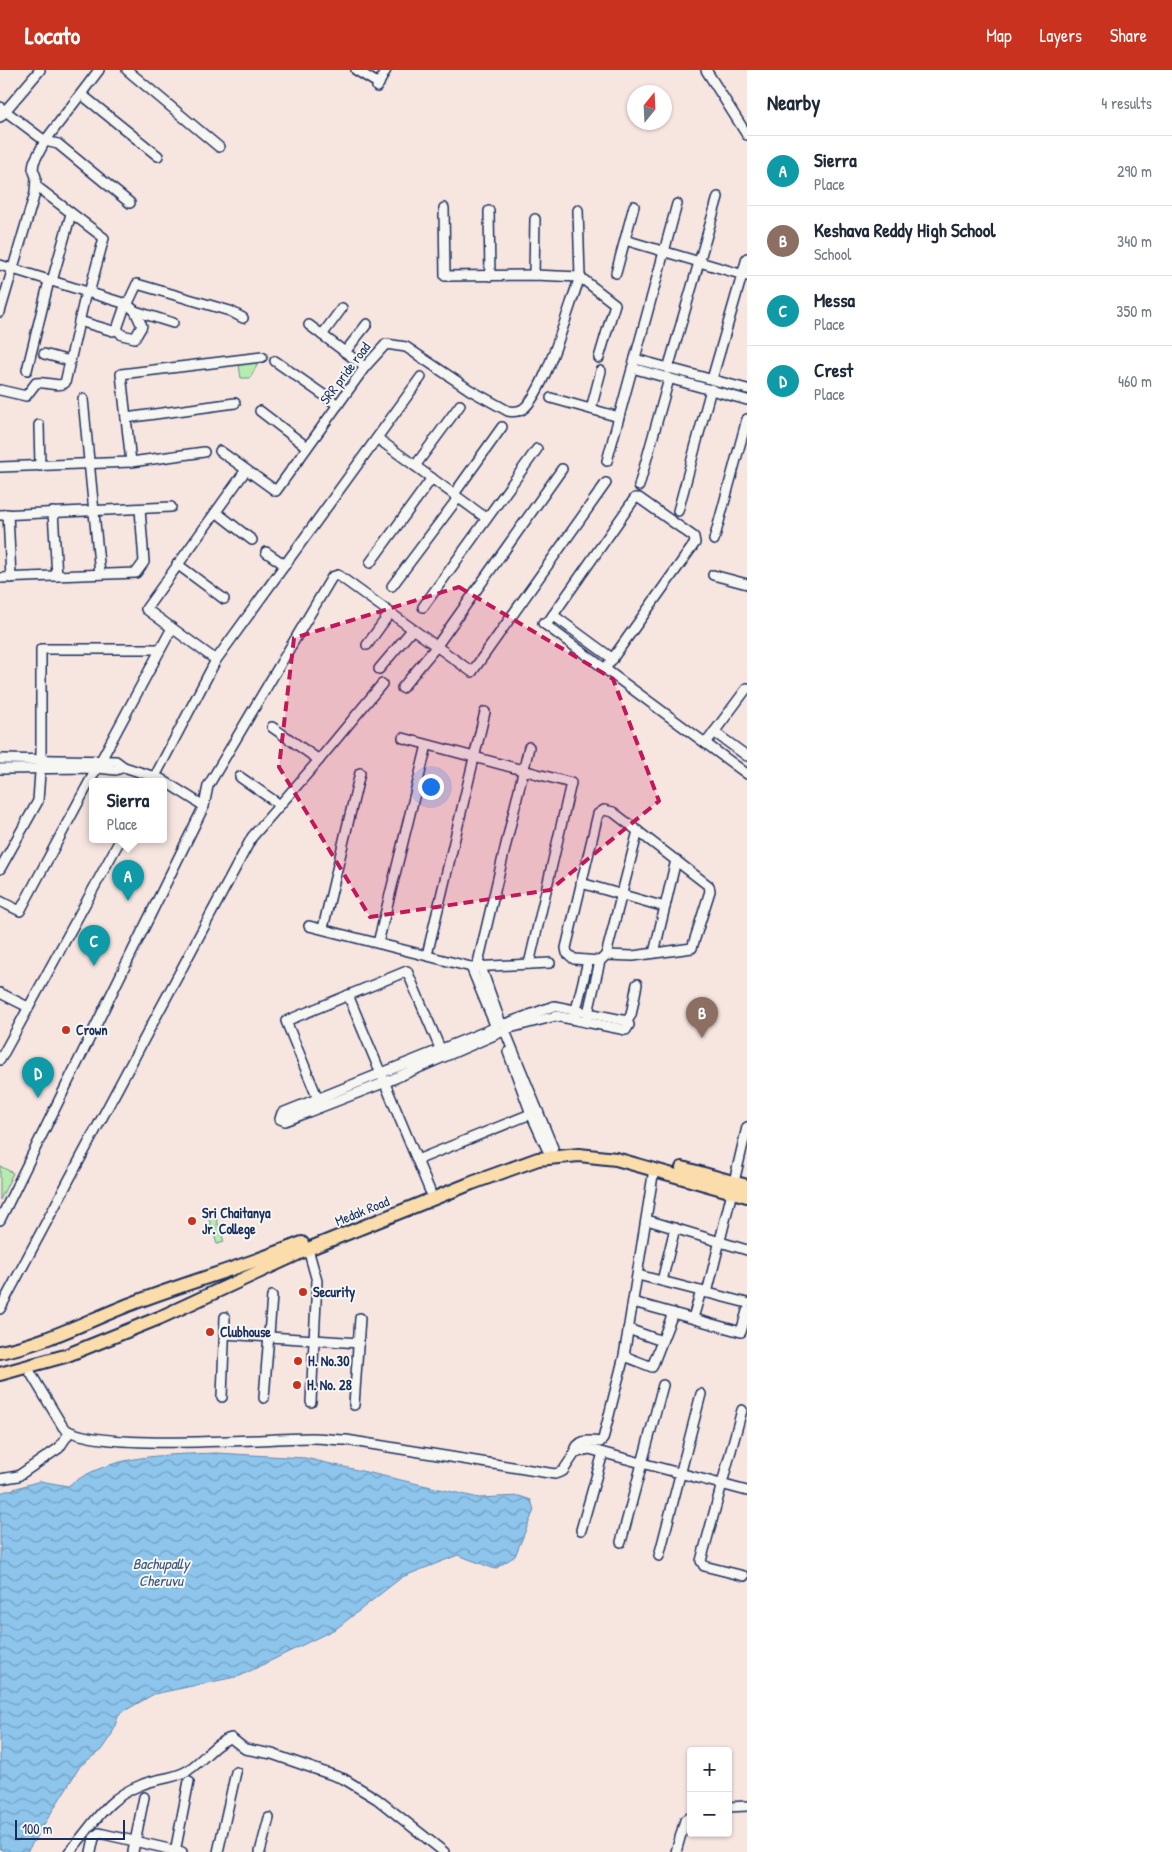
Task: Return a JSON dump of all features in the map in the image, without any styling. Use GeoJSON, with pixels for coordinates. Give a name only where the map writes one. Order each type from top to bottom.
{"type":"FeatureCollection","features":[{"type":"Feature","properties":{"kind":"main road","name":"Medak Road"},"geometry":{"type":"LineString","coordinates":[[0,1352],[41,1340],[139,1301],[255,1263],[517,1157],[550,1149],[579,1147],[618,1151],[733,1187],[747,1196]]}},
{"type":"Feature","properties":{"kind":"main road","name":"Medak Road"},"geometry":{"type":"LineString","coordinates":[[0,1374],[65,1356],[171,1312],[308,1249],[472,1182],[538,1159],[562,1156],[596,1156],[733,1187],[747,1186]]}},
{"type":"Feature","properties":{"kind":"main road"},"geometry":{"type":"LineString","coordinates":[[0,1359],[21,1356],[122,1316],[139,1301]]}},
{"type":"Feature","properties":{"kind":"main road"},"geometry":{"type":"LineString","coordinates":[[0,1366],[26,1361],[77,1344],[147,1313],[171,1312]]}},
{"type":"Feature","properties":{"kind":"street"},"geometry":{"type":"LineString","coordinates":[[40,70],[2,112],[45,141],[58,144],[130,203]]}},
{"type":"Feature","properties":{"kind":"street"},"geometry":{"type":"LineString","coordinates":[[0,312],[36,186],[34,162],[45,141],[99,70]]}},
{"type":"Feature","properties":{"kind":"street"},"geometry":{"type":"LineString","coordinates":[[127,70],[219,147]]}},
{"type":"Feature","properties":{"kind":"street"},"geometry":{"type":"LineString","coordinates":[[356,70],[378,85],[386,70]]}},
{"type":"Feature","properties":{"kind":"street"},"geometry":{"type":"LineString","coordinates":[[706,70],[747,136]]}},
{"type":"Feature","properties":{"kind":"street"},"geometry":{"type":"LineString","coordinates":[[81,94],[158,156]]}},
{"type":"Feature","properties":{"kind":"street"},"geometry":{"type":"LineString","coordinates":[[0,390],[26,396],[31,393],[33,385],[39,382],[63,385],[79,322],[104,238],[36,186]]}},
{"type":"Feature","properties":{"kind":"street"},"geometry":{"type":"LineString","coordinates":[[668,369],[718,197]]}},
{"type":"Feature","properties":{"kind":"street"},"geometry":{"type":"LineString","coordinates":[[607,462],[678,204]]}},
{"type":"Feature","properties":{"kind":"street"},"geometry":{"type":"LineString","coordinates":[[616,273],[634,206]]}},
{"type":"Feature","properties":{"kind":"street"},"geometry":{"type":"LineString","coordinates":[[444,208],[445,276],[534,275],[580,277],[615,304],[599,358]]}},
{"type":"Feature","properties":{"kind":"street"},"geometry":{"type":"LineString","coordinates":[[578,210],[580,277]]}},
{"type":"Feature","properties":{"kind":"street"},"geometry":{"type":"LineString","coordinates":[[489,211],[490,276]]}},
{"type":"Feature","properties":{"kind":"street"},"geometry":{"type":"LineString","coordinates":[[27,370],[50,281],[71,214]]}},
{"type":"Feature","properties":{"kind":"street"},"geometry":{"type":"LineString","coordinates":[[534,275],[535,219]]}},
{"type":"Feature","properties":{"kind":"street"},"geometry":{"type":"LineString","coordinates":[[625,240],[745,276]]}},
{"type":"Feature","properties":{"kind":"street"},"geometry":{"type":"LineString","coordinates":[[712,379],[745,276],[747,258]]}},
{"type":"Feature","properties":{"kind":"street"},"geometry":{"type":"LineString","coordinates":[[0,265],[126,303],[135,311],[142,326],[136,338],[122,335],[116,328]]}},
{"type":"Feature","properties":{"kind":"street","name":"SRR pride road"},"geometry":{"type":"LineString","coordinates":[[220,451],[276,491],[365,367],[386,344],[406,348],[470,390],[508,411],[515,412],[523,408],[539,388],[580,277]]}},
{"type":"Feature","properties":{"kind":"street"},"geometry":{"type":"LineString","coordinates":[[79,322],[110,331],[116,328],[126,303],[137,284],[230,311],[243,318]]}},
{"type":"Feature","properties":{"kind":"street"},"geometry":{"type":"LineString","coordinates":[[322,335],[342,308]]}},
{"type":"Feature","properties":{"kind":"street"},"geometry":{"type":"LineString","coordinates":[[135,311],[173,323]]}},
{"type":"Feature","properties":{"kind":"street"},"geometry":{"type":"LineString","coordinates":[[345,352],[367,324]]}},
{"type":"Feature","properties":{"kind":"street"},"geometry":{"type":"LineString","coordinates":[[309,325],[365,367]]}},
{"type":"Feature","properties":{"kind":"street"},"geometry":{"type":"LineString","coordinates":[[44,354],[70,360]]}},
{"type":"Feature","properties":{"kind":"street"},"geometry":{"type":"LineString","coordinates":[[131,462],[121,374],[262,358]]}},
{"type":"Feature","properties":{"kind":"street"},"geometry":{"type":"LineString","coordinates":[[635,359],[747,389]]}},
{"type":"Feature","properties":{"kind":"street"},"geometry":{"type":"LineString","coordinates":[[275,361],[338,405]]}},
{"type":"Feature","properties":{"kind":"street"},"geometry":{"type":"LineString","coordinates":[[632,368],[747,400]]}},
{"type":"Feature","properties":{"kind":"street"},"geometry":{"type":"LineString","coordinates":[[591,409],[601,371]]}},
{"type":"Feature","properties":{"kind":"street"},"geometry":{"type":"LineString","coordinates":[[154,778],[216,660],[421,377]]}},
{"type":"Feature","properties":{"kind":"street"},"geometry":{"type":"LineString","coordinates":[[639,486],[669,379]]}},
{"type":"Feature","properties":{"kind":"street"},"geometry":{"type":"LineString","coordinates":[[678,511],[711,390]]}},
{"type":"Feature","properties":{"kind":"street"},"geometry":{"type":"LineString","coordinates":[[551,398],[619,417]]}},
{"type":"Feature","properties":{"kind":"street"},"geometry":{"type":"LineString","coordinates":[[83,399],[100,574]]}},
{"type":"Feature","properties":{"kind":"street"},"geometry":{"type":"LineString","coordinates":[[126,418],[235,403]]}},
{"type":"Feature","properties":{"kind":"street"},"geometry":{"type":"LineString","coordinates":[[415,466],[460,404]]}},
{"type":"Feature","properties":{"kind":"street"},"geometry":{"type":"LineString","coordinates":[[260,411],[307,447]]}},
{"type":"Feature","properties":{"kind":"street"},"geometry":{"type":"LineString","coordinates":[[714,540],[747,420]]}},
{"type":"Feature","properties":{"kind":"street"},"geometry":{"type":"LineString","coordinates":[[39,425],[40,466]]}},
{"type":"Feature","properties":{"kind":"street"},"geometry":{"type":"LineString","coordinates":[[392,586],[502,427]]}},
{"type":"Feature","properties":{"kind":"street"},"geometry":{"type":"LineString","coordinates":[[377,438],[486,518]]}},
{"type":"Feature","properties":{"kind":"street"},"geometry":{"type":"LineString","coordinates":[[423,606],[537,449]]}},
{"type":"Feature","properties":{"kind":"street"},"geometry":{"type":"LineString","coordinates":[[0,467],[131,462],[204,452]]}},
{"type":"Feature","properties":{"kind":"street"},"geometry":{"type":"LineString","coordinates":[[402,688],[436,647],[562,469]]}},
{"type":"Feature","properties":{"kind":"street"},"geometry":{"type":"LineString","coordinates":[[216,660],[146,609],[246,470]]}},
{"type":"Feature","properties":{"kind":"street"},"geometry":{"type":"LineString","coordinates":[[370,563],[432,478]]}},
{"type":"Feature","properties":{"kind":"street"},"geometry":{"type":"LineString","coordinates":[[0,1220],[204,806],[208,786],[332,577],[338,575],[472,672],[606,484]]}},
{"type":"Feature","properties":{"kind":"street"},"geometry":{"type":"LineString","coordinates":[[605,669],[695,543],[694,537],[639,498],[635,498],[553,615],[544,624],[747,774]]}},
{"type":"Feature","properties":{"kind":"street"},"geometry":{"type":"LineString","coordinates":[[11,578],[4,514],[171,507]]}},
{"type":"Feature","properties":{"kind":"street"},"geometry":{"type":"LineString","coordinates":[[0,578],[136,573],[144,562],[140,509]]}},
{"type":"Feature","properties":{"kind":"street"},"geometry":{"type":"LineString","coordinates":[[54,512],[57,576]]}},
{"type":"Feature","properties":{"kind":"street"},"geometry":{"type":"LineString","coordinates":[[216,512],[252,540]]}},
{"type":"Feature","properties":{"kind":"street"},"geometry":{"type":"LineString","coordinates":[[266,552],[285,566]]}},
{"type":"Feature","properties":{"kind":"street"},"geometry":{"type":"LineString","coordinates":[[177,564],[224,599]]}},
{"type":"Feature","properties":{"kind":"street"},"geometry":{"type":"LineString","coordinates":[[713,575],[747,584]]}},
{"type":"Feature","properties":{"kind":"street"},"geometry":{"type":"LineString","coordinates":[[367,645],[390,613]]}},
{"type":"Feature","properties":{"kind":"street"},"geometry":{"type":"LineString","coordinates":[[553,615],[613,659]]}},
{"type":"Feature","properties":{"kind":"street"},"geometry":{"type":"LineString","coordinates":[[91,778],[172,628]]}},
{"type":"Feature","properties":{"kind":"street"},"geometry":{"type":"LineString","coordinates":[[379,669],[412,630]]}},
{"type":"Feature","properties":{"kind":"street"},"geometry":{"type":"LineString","coordinates":[[0,868],[38,800],[41,649],[160,649]]}},
{"type":"Feature","properties":{"kind":"street"},"geometry":{"type":"LineString","coordinates":[[0,1309],[252,836],[319,760],[382,684]]}},
{"type":"Feature","properties":{"kind":"street"},"geometry":{"type":"LineString","coordinates":[[706,743],[747,688]]}},
{"type":"Feature","properties":{"kind":"street"},"geometry":{"type":"LineString","coordinates":[[427,955],[485,712]]}},
{"type":"Feature","properties":{"kind":"street"},"geometry":{"type":"LineString","coordinates":[[272,727],[319,760]]}},
{"type":"Feature","properties":{"kind":"street"},"geometry":{"type":"LineString","coordinates":[[714,732],[747,756]]}},
{"type":"Feature","properties":{"kind":"street"},"geometry":{"type":"LineString","coordinates":[[404,738],[474,758],[568,781],[572,785],[529,964]]}},
{"type":"Feature","properties":{"kind":"street"},"geometry":{"type":"LineString","coordinates":[[378,942],[427,745]]}},
{"type":"Feature","properties":{"kind":"street"},"geometry":{"type":"LineString","coordinates":[[529,747],[476,967],[550,1149]]}},
{"type":"Feature","properties":{"kind":"street"},"geometry":{"type":"LineString","coordinates":[[0,759],[40,758],[99,764]]}},
{"type":"Feature","properties":{"kind":"street"},"geometry":{"type":"LineString","coordinates":[[0,768],[40,768],[116,761],[124,767],[151,778]]}},
{"type":"Feature","properties":{"kind":"street"},"geometry":{"type":"LineString","coordinates":[[323,928],[360,773]]}},
{"type":"Feature","properties":{"kind":"street"},"geometry":{"type":"LineString","coordinates":[[240,777],[280,805]]}},
{"type":"Feature","properties":{"kind":"street"},"geometry":{"type":"LineString","coordinates":[[0,901],[20,910],[89,782]]}},
{"type":"Feature","properties":{"kind":"street"},"geometry":{"type":"LineString","coordinates":[[167,786],[204,806]]}},
{"type":"Feature","properties":{"kind":"street"},"geometry":{"type":"LineString","coordinates":[[600,811],[613,812],[638,831],[709,886],[710,891],[692,948],[588,961],[569,956],[566,948],[600,811]]}},
{"type":"Feature","properties":{"kind":"street"},"geometry":{"type":"LineString","coordinates":[[587,1017],[638,831]]}},
{"type":"Feature","properties":{"kind":"street"},"geometry":{"type":"LineString","coordinates":[[0,1060],[118,843]]}},
{"type":"Feature","properties":{"kind":"street"},"geometry":{"type":"LineString","coordinates":[[654,953],[676,860]]}},
{"type":"Feature","properties":{"kind":"street"},"geometry":{"type":"LineString","coordinates":[[581,883],[664,907]]}},
{"type":"Feature","properties":{"kind":"street"},"geometry":{"type":"LineString","coordinates":[[309,926],[476,967],[550,963]]}},
{"type":"Feature","properties":{"kind":"street"},"geometry":{"type":"LineString","coordinates":[[575,1015],[588,961]]}},
{"type":"Feature","properties":{"kind":"street"},"geometry":{"type":"LineString","coordinates":[[442,1054],[407,971],[286,1021],[319,1102],[384,1078],[442,1054],[501,1028],[556,1016],[575,1015],[626,1030],[629,1025],[627,1021],[631,1015],[637,984]]}},
{"type":"Feature","properties":{"kind":"street"},"geometry":{"type":"LineString","coordinates":[[0,993],[28,1007]]}},
{"type":"Feature","properties":{"kind":"street"},"geometry":{"type":"LineString","coordinates":[[348,995],[430,1191]]}},
{"type":"Feature","properties":{"kind":"street"},"geometry":{"type":"LineString","coordinates":[[417,1160],[534,1112]]}},
{"type":"Feature","properties":{"kind":"street"},"geometry":{"type":"LineString","coordinates":[[693,1318],[704,1292],[720,1242],[747,1127]]}},
{"type":"Feature","properties":{"kind":"street"},"geometry":{"type":"LineString","coordinates":[[27,1367],[63,1428],[69,1433],[92,1438],[176,1443],[312,1438],[346,1440],[555,1474],[563,1471],[580,1443],[586,1440],[600,1442],[603,1439],[624,1356],[654,1169]]}},
{"type":"Feature","properties":{"kind":"street"},"geometry":{"type":"LineString","coordinates":[[647,1220],[747,1250]]}},
{"type":"Feature","properties":{"kind":"street"},"geometry":{"type":"LineString","coordinates":[[662,1281],[675,1228]]}},
{"type":"Feature","properties":{"kind":"street"},"geometry":{"type":"LineString","coordinates":[[308,1249],[317,1281],[311,1402]]}},
{"type":"Feature","properties":{"kind":"street"},"geometry":{"type":"LineString","coordinates":[[638,1275],[747,1303]]}},
{"type":"Feature","properties":{"kind":"street"},"geometry":{"type":"LineString","coordinates":[[264,1398],[272,1296]]}},
{"type":"Feature","properties":{"kind":"street"},"geometry":{"type":"LineString","coordinates":[[633,1302],[741,1332],[747,1311]]}},
{"type":"Feature","properties":{"kind":"street"},"geometry":{"type":"LineString","coordinates":[[624,1356],[652,1367],[674,1313]]}},
{"type":"Feature","properties":{"kind":"street"},"geometry":{"type":"LineString","coordinates":[[222,1397],[225,1317]]}},
{"type":"Feature","properties":{"kind":"street"},"geometry":{"type":"LineString","coordinates":[[354,1405],[360,1318]]}},
{"type":"Feature","properties":{"kind":"street"},"geometry":{"type":"LineString","coordinates":[[628,1329],[662,1341]]}},
{"type":"Feature","properties":{"kind":"street"},"geometry":{"type":"LineString","coordinates":[[224,1334],[359,1343]]}},
{"type":"Feature","properties":{"kind":"street"},"geometry":{"type":"LineString","coordinates":[[621,1542],[663,1385]]}},
{"type":"Feature","properties":{"kind":"street"},"geometry":{"type":"LineString","coordinates":[[659,1556],[701,1394]]}},
{"type":"Feature","properties":{"kind":"street"},"geometry":{"type":"LineString","coordinates":[[742,1410],[702,1564],[746,1576],[747,1566]]}},
{"type":"Feature","properties":{"kind":"street"},"geometry":{"type":"LineString","coordinates":[[0,1480],[18,1476],[59,1448],[69,1433]]}},
{"type":"Feature","properties":{"kind":"street"},"geometry":{"type":"LineString","coordinates":[[574,1454],[590,1449],[747,1491]]}},
{"type":"Feature","properties":{"kind":"street"},"geometry":{"type":"LineString","coordinates":[[581,1530],[603,1453]]}},
{"type":"Feature","properties":{"kind":"street"},"geometry":{"type":"LineString","coordinates":[[69,1852],[95,1818],[107,1805],[122,1794],[142,1784],[186,1772],[226,1739],[231,1738],[245,1749],[272,1754],[344,1779],[378,1799],[444,1852]]}},
{"type":"Feature","properties":{"kind":"street"},"geometry":{"type":"LineString","coordinates":[[218,1852],[236,1772]]}},
{"type":"Feature","properties":{"kind":"street"},"geometry":{"type":"LineString","coordinates":[[91,1852],[94,1838],[99,1833],[177,1851],[189,1781]]}},
{"type":"Feature","properties":{"kind":"street"},"geometry":{"type":"LineString","coordinates":[[133,1852],[144,1797]]}},
{"type":"Feature","properties":{"kind":"street"},"geometry":{"type":"LineString","coordinates":[[732,1807],[747,1806]]}},
{"type":"Feature","properties":{"kind":"street"},"geometry":{"type":"LineString","coordinates":[[260,1852],[269,1818]]}},
{"type":"Feature","properties":{"kind":"street"},"geometry":{"type":"LineString","coordinates":[[676,1852],[685,1820],[687,1819]]}},
{"type":"Feature","properties":{"kind":"highlighted area"},"geometry":{"type":"Polygon","coordinates":[[[459,587],[613,679],[659,801],[550,890],[370,917],[279,767],[294,638],[459,587]]]}},
{"type":"Feature","properties":{"kind":"green space"},"geometry":{"type":"Polygon","coordinates":[[[260,360],[250,378],[241,378],[239,365],[260,360]]]}},
{"type":"Feature","properties":{"kind":"green space"},"geometry":{"type":"Polygon","coordinates":[[[0,1166],[13,1173],[0,1200],[0,1166]]]}},
{"type":"Feature","properties":{"kind":"green space"},"geometry":{"type":"Polygon","coordinates":[[[216,1217],[224,1242],[217,1244],[209,1219],[216,1217]]]}},
{"type":"Feature","properties":{"kind":"water","name":"Bachupally Cheruvu"},"geometry":{"type":"Polygon","coordinates":[[[216,1453],[305,1458],[479,1498],[519,1496],[531,1500],[534,1510],[515,1556],[495,1569],[458,1555],[402,1577],[337,1628],[240,1676],[154,1694],[119,1714],[112,1734],[101,1750],[80,1766],[27,1852],[4,1852],[0,1848],[0,1493],[40,1481],[68,1486],[85,1475],[102,1468],[139,1458],[177,1454],[216,1453]]]}},
{"type":"Feature","properties":{"kind":"place","name":"Sierra"},"geometry":{"type":"Point","coordinates":[128,901]}},
{"type":"Feature","properties":{"kind":"place","name":"Messa"},"geometry":{"type":"Point","coordinates":[94,966]}},
{"type":"Feature","properties":{"kind":"place","name":"Crown"},"geometry":{"type":"Point","coordinates":[66,1030]}},
{"type":"Feature","properties":{"kind":"place","name":"Keshava Reddy High School"},"geometry":{"type":"Point","coordinates":[702,1038]}},
{"type":"Feature","properties":{"kind":"place","name":"Crest"},"geometry":{"type":"Point","coordinates":[38,1098]}},
{"type":"Feature","properties":{"kind":"place","name":"Sri Chaitanya Jr. College"},"geometry":{"type":"Point","coordinates":[192,1221]}},
{"type":"Feature","properties":{"kind":"place","name":"Security"},"geometry":{"type":"Point","coordinates":[303,1292]}},
{"type":"Feature","properties":{"kind":"place","name":"Clubhouse"},"geometry":{"type":"Point","coordinates":[210,1332]}},
{"type":"Feature","properties":{"kind":"place","name":"H. No.30"},"geometry":{"type":"Point","coordinates":[298,1361]}},
{"type":"Feature","properties":{"kind":"place","name":"H. No. 28"},"geometry":{"type":"Point","coordinates":[297,1385]}}]}
